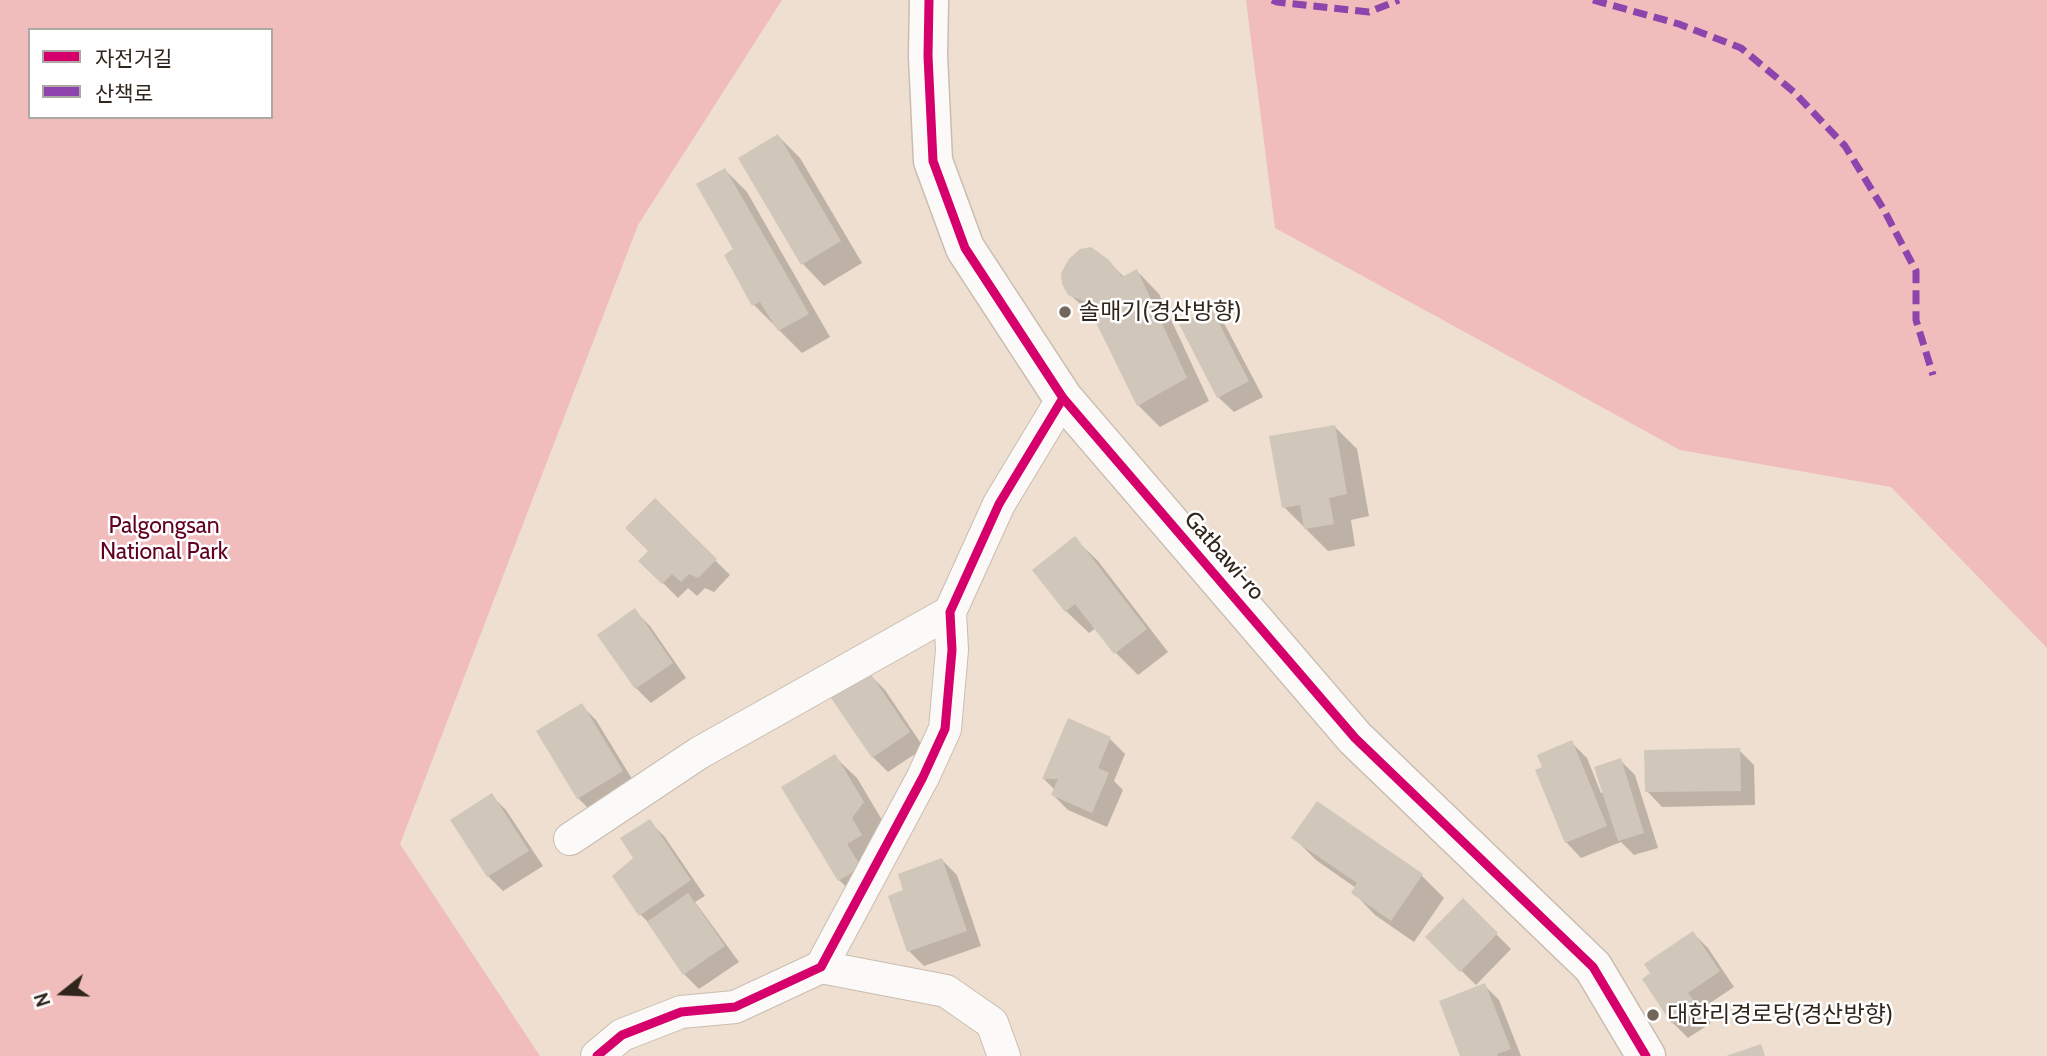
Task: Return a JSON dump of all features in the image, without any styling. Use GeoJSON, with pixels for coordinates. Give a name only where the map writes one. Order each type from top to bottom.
{"type":"FeatureCollection","features":[{"type":"Feature","properties":{"kind":"street","name":"Gatbawi-ro"},"geometry":{"type":"LineString","coordinates":[[929,0],[928,56],[933,162],[965,248],[1063,398],[1355,738],[1593,967],[1646,1056]]}},
{"type":"Feature","properties":{"kind":"street"},"geometry":{"type":"LineString","coordinates":[[821,967],[923,777],[945,729],[952,650],[950,611],[999,504],[1063,398]]}},
{"type":"Feature","properties":{"kind":"street"},"geometry":{"type":"LineString","coordinates":[[570,839],[698,753],[950,611]]}},
{"type":"Feature","properties":{"kind":"street"},"geometry":{"type":"LineString","coordinates":[[597,1056],[622,1035],[681,1012],[736,1007],[821,967],[946,991],[992,1023],[1004,1056]]}},
{"type":"Feature","properties":{"kind":"green space","name":"Palgongsan National Park"},"geometry":{"type":"Polygon","coordinates":[[[0,0],[782,0],[638,225],[400,844],[540,1056],[0,1056],[0,0]]]}},
{"type":"Feature","properties":{"kind":"green space"},"geometry":{"type":"Polygon","coordinates":[[[1246,0],[2047,0],[2047,648],[1891,487],[1680,450],[1275,228],[1246,0]]]}},
{"type":"Feature","properties":{"kind":"building"},"geometry":{"type":"Polygon","coordinates":[[[778,134],[841,241],[801,265],[738,158],[778,134]]]}},
{"type":"Feature","properties":{"kind":"building"},"geometry":{"type":"Polygon","coordinates":[[[725,168],[809,314],[778,331],[760,302],[752,306],[724,255],[733,249],[696,184],[725,168]]]}},
{"type":"Feature","properties":{"kind":"building"},"geometry":{"type":"Polygon","coordinates":[[[1091,247],[1109,260],[1122,277],[1137,269],[1187,378],[1137,406],[1086,302],[1068,295],[1062,284],[1061,273],[1069,259],[1080,249],[1091,247]]]}},
{"type":"Feature","properties":{"kind":"building"},"geometry":{"type":"Polygon","coordinates":[[[1211,308],[1249,381],[1217,398],[1179,324],[1211,308]]]}},
{"type":"Feature","properties":{"kind":"building"},"geometry":{"type":"Polygon","coordinates":[[[1335,425],[1347,494],[1329,498],[1334,524],[1304,529],[1300,505],[1282,508],[1269,436],[1335,425]]]}},
{"type":"Feature","properties":{"kind":"building"},"geometry":{"type":"Polygon","coordinates":[[[655,498],[717,559],[698,578],[689,574],[681,582],[672,574],[662,584],[638,561],[648,551],[625,528],[655,498]]]}},
{"type":"Feature","properties":{"kind":"building"},"geometry":{"type":"Polygon","coordinates":[[[1075,536],[1147,629],[1114,654],[1075,604],[1065,612],[1032,570],[1075,536]]]}},
{"type":"Feature","properties":{"kind":"building"},"geometry":{"type":"Polygon","coordinates":[[[635,608],[673,663],[635,689],[597,635],[635,608]]]}},
{"type":"Feature","properties":{"kind":"building"},"geometry":{"type":"Polygon","coordinates":[[[870,673],[910,732],[872,758],[831,698],[870,673]]]}},
{"type":"Feature","properties":{"kind":"building"},"geometry":{"type":"Polygon","coordinates":[[[582,703],[623,771],[577,799],[536,731],[582,703]]]}},
{"type":"Feature","properties":{"kind":"building"},"geometry":{"type":"Polygon","coordinates":[[[1068,718],[1111,737],[1098,768],[1109,773],[1092,813],[1051,795],[1058,779],[1042,779],[1068,718]]]}},
{"type":"Feature","properties":{"kind":"building"},"geometry":{"type":"Polygon","coordinates":[[[1572,740],[1607,826],[1565,843],[1535,770],[1542,767],[1537,755],[1572,740]]]}},
{"type":"Feature","properties":{"kind":"building"},"geometry":{"type":"Polygon","coordinates":[[[1740,748],[1741,791],[1645,792],[1644,750],[1740,748]]]}},
{"type":"Feature","properties":{"kind":"building"},"geometry":{"type":"Polygon","coordinates":[[[835,754],[864,802],[852,818],[862,835],[847,844],[861,867],[838,881],[781,787],[835,754]]]}},
{"type":"Feature","properties":{"kind":"building"},"geometry":{"type":"Polygon","coordinates":[[[1621,758],[1644,833],[1618,841],[1594,767],[1621,758]]]}},
{"type":"Feature","properties":{"kind":"building"},"geometry":{"type":"Polygon","coordinates":[[[492,793],[529,851],[487,877],[450,820],[492,793]]]}},
{"type":"Feature","properties":{"kind":"building"},"geometry":{"type":"Polygon","coordinates":[[[1317,801],[1423,874],[1391,921],[1351,893],[1357,883],[1291,838],[1317,801]]]}},
{"type":"Feature","properties":{"kind":"building"},"geometry":{"type":"Polygon","coordinates":[[[650,819],[691,880],[639,916],[612,876],[633,858],[620,838],[650,819]]]}},
{"type":"Feature","properties":{"kind":"building"},"geometry":{"type":"Polygon","coordinates":[[[942,858],[967,931],[907,952],[888,896],[903,890],[898,874],[942,858]]]}},
{"type":"Feature","properties":{"kind":"building"},"geometry":{"type":"Polygon","coordinates":[[[688,893],[725,946],[683,975],[647,922],[688,893]]]}},
{"type":"Feature","properties":{"kind":"building"},"geometry":{"type":"Polygon","coordinates":[[[1463,898],[1498,933],[1460,972],[1425,937],[1463,898]]]}},
{"type":"Feature","properties":{"kind":"building"},"geometry":{"type":"Polygon","coordinates":[[[1693,931],[1720,971],[1688,993],[1698,1007],[1672,1024],[1642,979],[1650,973],[1644,964],[1693,931]]]}},
{"type":"Feature","properties":{"kind":"building"},"geometry":{"type":"Polygon","coordinates":[[[1485,983],[1511,1049],[1497,1054],[1498,1056],[1460,1056],[1439,1001],[1485,983]]]}},
{"type":"Feature","properties":{"kind":"building"},"geometry":{"type":"Polygon","coordinates":[[[1761,1044],[1765,1056],[1726,1056],[1761,1044]]]}},
{"type":"Feature","properties":{"kind":"marked path"},"geometry":{"type":"LineString","coordinates":[[1272,0],[1369,12],[1399,0]]}},
{"type":"Feature","properties":{"kind":"marked path"},"geometry":{"type":"LineString","coordinates":[[1593,0],[1679,24],[1741,48],[1794,92],[1845,146],[1884,210],[1916,271],[1916,320],[1933,375]]}},
{"type":"Feature","properties":{"kind":"cycle path"},"geometry":{"type":"LineString","coordinates":[[929,0],[928,56],[933,161],[965,248],[1063,398],[1355,738],[1593,967],[1646,1056]]}},
{"type":"Feature","properties":{"kind":"cycle path"},"geometry":{"type":"LineString","coordinates":[[597,1056],[622,1035],[681,1012],[735,1007],[821,967],[923,777],[945,729],[952,650],[950,612],[999,504],[1063,398]]}},
{"type":"Feature","properties":{"kind":"place","name":"솔매기(경산방향)"},"geometry":{"type":"Point","coordinates":[1065,312]}},
{"type":"Feature","properties":{"kind":"place","name":"대한리경로당(경산방향)"},"geometry":{"type":"Point","coordinates":[1653,1015]}}]}
